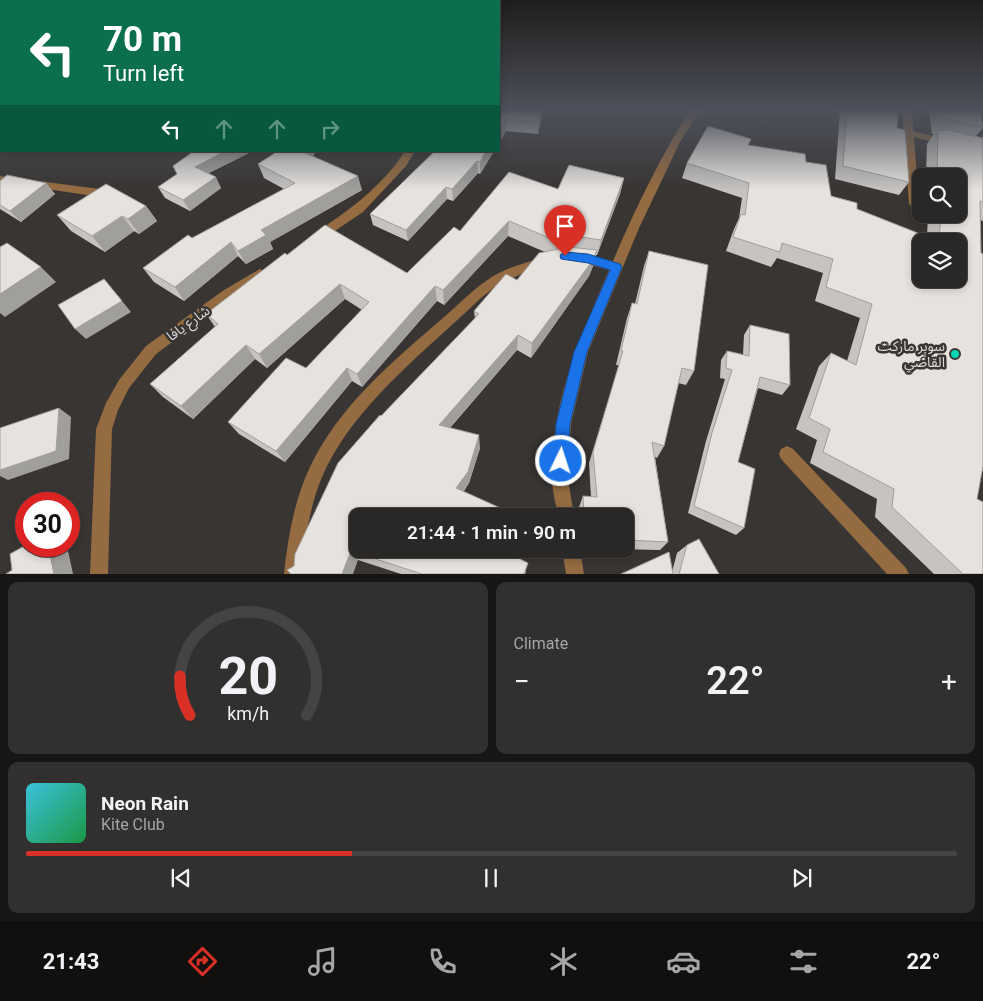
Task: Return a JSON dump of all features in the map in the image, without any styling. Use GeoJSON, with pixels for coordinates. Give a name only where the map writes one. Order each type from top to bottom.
{"type":"FeatureCollection","features":[{"type":"Feature","properties":{"kind":"street"},"geometry":{"type":"LineString","coordinates":[[565,508],[560,479],[563,424],[581,352],[633,228],[678,137]]}},
{"type":"Feature","properties":{"kind":"street"},"geometry":{"type":"LineString","coordinates":[[910,137],[912,168]]}},
{"type":"Feature","properties":{"kind":"street"},"geometry":{"type":"LineString","coordinates":[[926,137],[956,144]]}},
{"type":"Feature","properties":{"kind":"street"},"geometry":{"type":"LineString","coordinates":[[302,247],[359,209],[402,164],[409,152]]}},
{"type":"Feature","properties":{"kind":"street"},"geometry":{"type":"LineString","coordinates":[[0,179],[100,193]]}},
{"type":"Feature","properties":{"kind":"street"},"geometry":{"type":"LineString","coordinates":[[293,574],[296,537],[308,493],[322,460],[346,421],[386,379],[490,284],[509,272],[538,262],[561,257],[588,258],[616,267]]}},
{"type":"Feature","properties":{"kind":"street","name":"شارع يافا"},"geometry":{"type":"LineString","coordinates":[[99,574],[104,429],[111,408],[135,368],[151,350],[228,294],[269,268]]}},
{"type":"Feature","properties":{"kind":"street"},"geometry":{"type":"LineString","coordinates":[[787,454],[900,574]]}},
{"type":"Feature","properties":{"kind":"street"},"geometry":{"type":"LineString","coordinates":[[572,558],[575,574]]}},
{"type":"Feature","properties":{"kind":"building"},"geometry":{"type":"Polygon","coordinates":[[[702,137],[744,137],[751,139],[748,145],[805,154],[806,162],[826,165],[831,196],[857,203],[857,209],[918,233],[912,233],[912,288],[967,288],[967,233],[940,233],[940,223],[967,223],[967,168],[937,168],[938,137],[983,138],[983,202],[980,201],[981,253],[983,254],[983,466],[977,499],[983,502],[983,574],[963,574],[892,507],[894,489],[823,452],[830,429],[809,418],[831,353],[856,365],[872,304],[826,287],[833,259],[782,243],[780,252],[733,237],[741,214],[745,215],[749,183],[687,163],[702,137]]]}},
{"type":"Feature","properties":{"kind":"building"},"geometry":{"type":"Polygon","coordinates":[[[845,137],[906,137],[909,182],[843,166],[845,137]]]}},
{"type":"Feature","properties":{"kind":"building"},"geometry":{"type":"Polygon","coordinates":[[[193,152],[224,152],[195,167],[216,177],[183,200],[158,187],[177,174],[173,166],[193,152]]]}},
{"type":"Feature","properties":{"kind":"building"},"geometry":{"type":"Polygon","coordinates":[[[276,152],[303,152],[358,176],[261,230],[266,235],[238,251],[231,242],[175,287],[143,268],[188,235],[192,238],[295,183],[258,164],[276,152]]]}},
{"type":"Feature","properties":{"kind":"building"},"geometry":{"type":"Polygon","coordinates":[[[434,152],[485,152],[480,162],[477,161],[452,189],[446,187],[406,230],[370,214],[434,152]]]}},
{"type":"Feature","properties":{"kind":"building"},"geometry":{"type":"Polygon","coordinates":[[[569,165],[624,178],[601,240],[581,237],[552,239],[509,221],[443,290],[435,286],[357,374],[347,368],[276,451],[228,422],[286,358],[306,368],[369,302],[340,284],[259,354],[246,345],[181,406],[150,384],[218,324],[206,314],[285,253],[287,255],[325,225],[407,273],[454,227],[460,231],[509,172],[558,189],[569,165]]]}},
{"type":"Feature","properties":{"kind":"building"},"geometry":{"type":"Polygon","coordinates":[[[7,175],[46,183],[10,211],[0,205],[0,181],[7,175]]]}},
{"type":"Feature","properties":{"kind":"building"},"geometry":{"type":"Polygon","coordinates":[[[106,184],[146,206],[128,219],[122,216],[92,236],[57,215],[106,184]]]}},
{"type":"Feature","properties":{"kind":"building"},"geometry":{"type":"Polygon","coordinates":[[[7,243],[41,267],[0,294],[0,247],[7,243]]]}},
{"type":"Feature","properties":{"kind":"building"},"geometry":{"type":"Polygon","coordinates":[[[568,247],[597,250],[593,260],[532,343],[518,335],[439,425],[479,435],[468,472],[456,488],[500,508],[349,508],[349,556],[342,574],[291,574],[287,570],[294,566],[295,554],[338,463],[380,415],[479,314],[474,311],[506,274],[517,280],[539,253],[568,247]]]}},
{"type":"Feature","properties":{"kind":"building"},"geometry":{"type":"Polygon","coordinates":[[[649,251],[708,265],[694,371],[682,368],[664,446],[652,442],[668,542],[634,540],[634,508],[584,508],[583,496],[597,497],[593,452],[623,351],[621,351],[632,303],[637,304],[649,251]]]}},
{"type":"Feature","properties":{"kind":"building"},"geometry":{"type":"Polygon","coordinates":[[[104,279],[122,301],[75,329],[58,305],[104,279]]]}},
{"type":"Feature","properties":{"kind":"building"},"geometry":{"type":"Polygon","coordinates":[[[750,325],[789,334],[790,385],[760,377],[738,462],[755,469],[744,528],[694,506],[712,433],[732,370],[726,368],[727,351],[749,356],[750,325]]]}},
{"type":"Feature","properties":{"kind":"building"},"geometry":{"type":"Polygon","coordinates":[[[59,408],[56,451],[0,470],[0,428],[59,408]]]}},
{"type":"Feature","properties":{"kind":"building"},"geometry":{"type":"Polygon","coordinates":[[[699,539],[719,574],[679,574],[687,545],[699,539]]]}},
{"type":"Feature","properties":{"kind":"building"},"geometry":{"type":"Polygon","coordinates":[[[15,551],[15,557],[50,557],[54,574],[6,574],[12,570],[10,554],[15,551]]]}},
{"type":"Feature","properties":{"kind":"building"},"geometry":{"type":"Polygon","coordinates":[[[669,552],[673,574],[621,574],[669,552]]]}},
{"type":"Feature","properties":{"kind":"building"},"geometry":{"type":"Polygon","coordinates":[[[373,558],[518,558],[528,563],[524,574],[422,574],[373,558]]]}},
{"type":"Feature","properties":{"kind":"place","name":"سوبر ماركت القاضي"},"geometry":{"type":"Point","coordinates":[955,354]}},
{"type":"Feature","properties":{"kind":"route"},"geometry":{"type":"LineString","coordinates":[[561,461],[563,424],[581,352],[616,267],[588,258],[565,256]]}}]}
